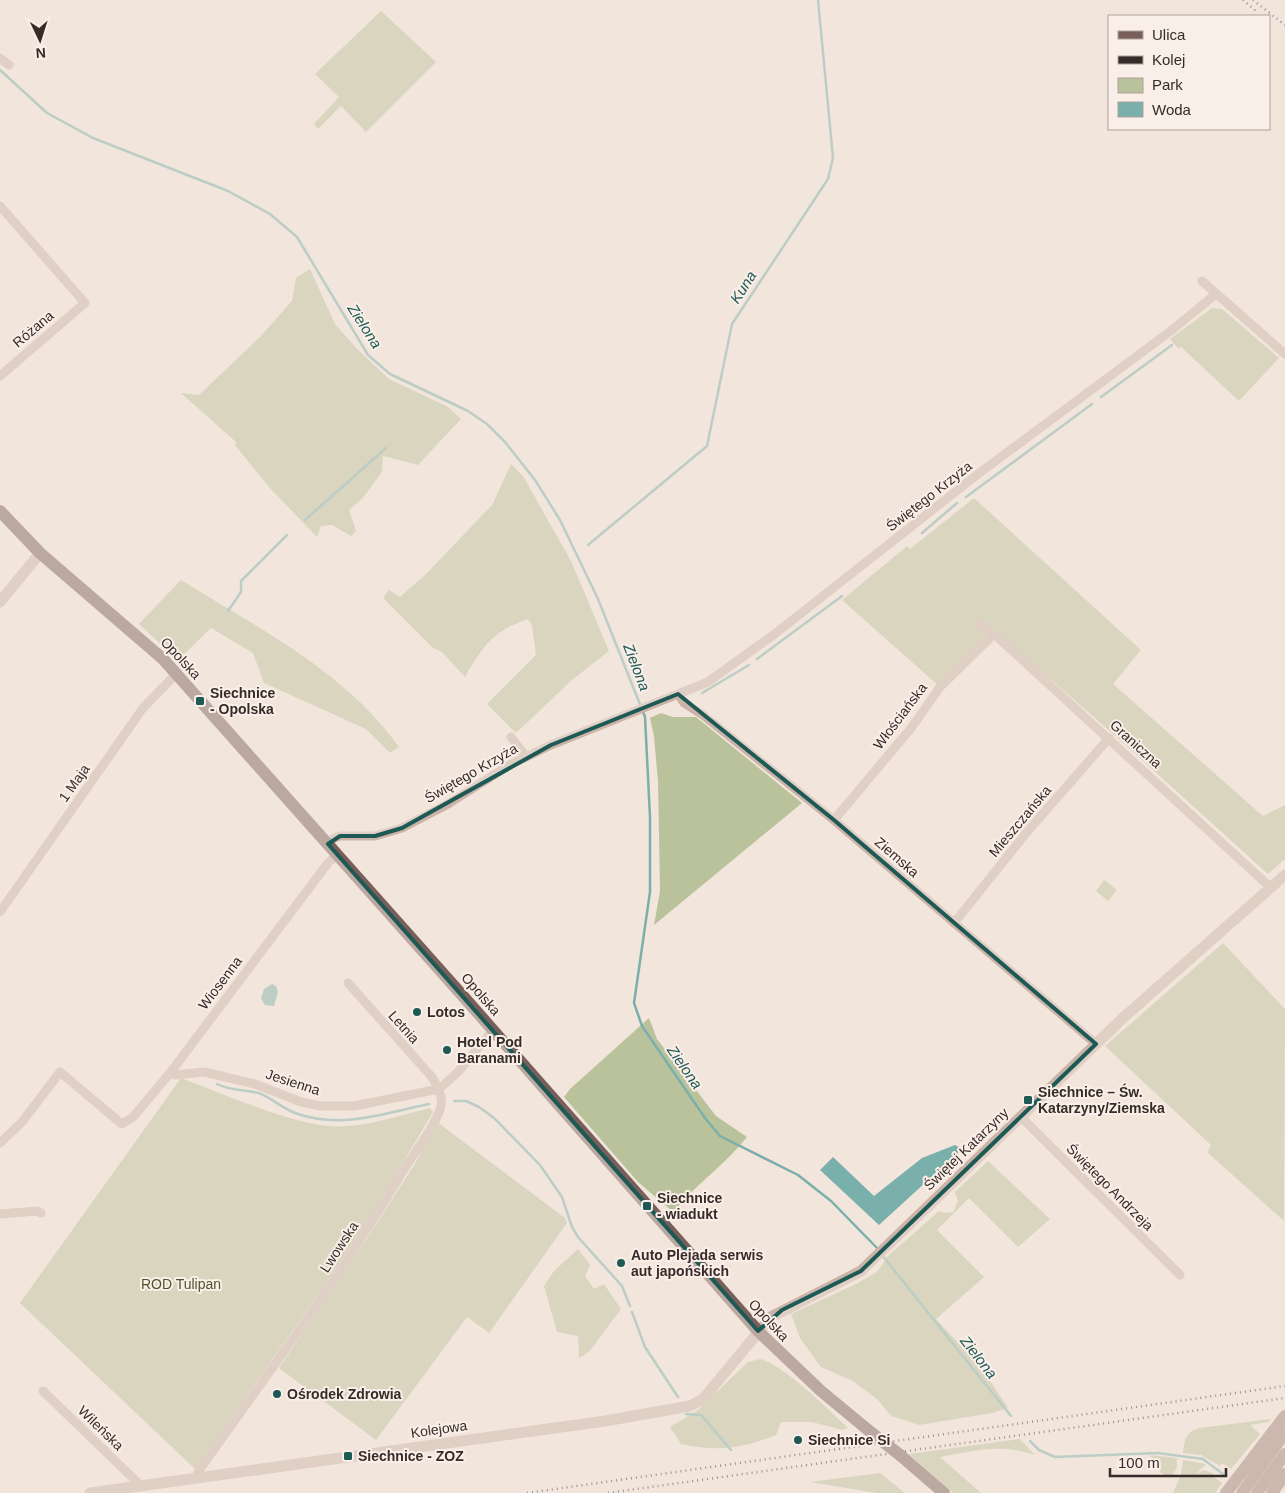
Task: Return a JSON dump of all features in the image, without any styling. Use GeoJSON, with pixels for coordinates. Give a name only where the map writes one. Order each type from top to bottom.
{"type":"FeatureCollection","features":[{"type":"Feature","properties":{"kind":"main road","name":"Opolska"},"geometry":{"type":"LineString","coordinates":[[0,511],[40,553],[136,634],[176,674],[758,1331],[821,1391],[944,1493]]}},
{"type":"Feature","properties":{"kind":"main road"},"geometry":{"type":"LineString","coordinates":[[1226,1493],[1284,1423]]}},
{"type":"Feature","properties":{"kind":"main road"},"geometry":{"type":"LineString","coordinates":[[1242,1493],[1284,1423]]}},
{"type":"Feature","properties":{"kind":"main road"},"geometry":{"type":"LineString","coordinates":[[1257,1493],[1285,1454]]}},
{"type":"Feature","properties":{"kind":"main road"},"geometry":{"type":"LineString","coordinates":[[1272,1493],[1285,1474]]}},
{"type":"Feature","properties":{"kind":"street"},"geometry":{"type":"LineString","coordinates":[[0,58],[8,65]]}},
{"type":"Feature","properties":{"kind":"street","name":"Różana"},"geometry":{"type":"LineString","coordinates":[[0,206],[85,303],[0,376]]}},
{"type":"Feature","properties":{"kind":"street"},"geometry":{"type":"LineString","coordinates":[[1202,281],[1285,354]]}},
{"type":"Feature","properties":{"kind":"street","name":"Świętego Krzyża"},"geometry":{"type":"LineString","coordinates":[[328,844],[334,838],[340,836],[375,836],[402,828],[526,757],[708,682],[776,633],[978,474],[1172,330],[1216,294]]}},
{"type":"Feature","properties":{"kind":"street"},"geometry":{"type":"LineString","coordinates":[[0,602],[40,553]]}},
{"type":"Feature","properties":{"kind":"street","name":"Graniczna"},"geometry":{"type":"LineString","coordinates":[[979,624],[994,634],[1271,888]]}},
{"type":"Feature","properties":{"kind":"street","name":"Włościańska"},"geometry":{"type":"LineString","coordinates":[[834,820],[912,727],[940,687],[994,634]]}},
{"type":"Feature","properties":{"kind":"street","name":"1 Maja"},"geometry":{"type":"LineString","coordinates":[[0,912],[143,708],[176,674]]}},
{"type":"Feature","properties":{"kind":"street","name":"Ziemska"},"geometry":{"type":"LineString","coordinates":[[678,694],[684,703],[703,714],[834,820],[1096,1044]]}},
{"type":"Feature","properties":{"kind":"street"},"geometry":{"type":"LineString","coordinates":[[511,737],[526,757]]}},
{"type":"Feature","properties":{"kind":"street","name":"Mieszczańska"},"geometry":{"type":"LineString","coordinates":[[954,923],[1027,832],[1109,738]]}},
{"type":"Feature","properties":{"kind":"street","name":"Wiosenna"},"geometry":{"type":"LineString","coordinates":[[0,1143],[22,1122],[60,1072],[122,1124],[133,1118],[170,1073],[328,863],[337,855]]}},
{"type":"Feature","properties":{"kind":"street","name":"Świętej Katarzyny"},"geometry":{"type":"LineString","coordinates":[[758,1331],[770,1317],[853,1276],[870,1262],[1096,1044],[1285,875]]}},
{"type":"Feature","properties":{"kind":"street","name":"Letnia"},"geometry":{"type":"LineString","coordinates":[[348,983],[432,1077],[439,1089]]}},
{"type":"Feature","properties":{"kind":"street"},"geometry":{"type":"LineString","coordinates":[[439,1089],[458,1072],[493,1030]]}},
{"type":"Feature","properties":{"kind":"street","name":"Jesienna"},"geometry":{"type":"LineString","coordinates":[[170,1073],[175,1075],[204,1072],[255,1084],[301,1102],[335,1107],[389,1100],[439,1089]]}},
{"type":"Feature","properties":{"kind":"street","name":"Lwowska"},"geometry":{"type":"LineString","coordinates":[[197,1478],[198,1472],[274,1368],[382,1207],[439,1111],[441,1104],[439,1089]]}},
{"type":"Feature","properties":{"kind":"street","name":"Świętego Andrzeja"},"geometry":{"type":"LineString","coordinates":[[1021,1117],[1180,1275]]}},
{"type":"Feature","properties":{"kind":"street"},"geometry":{"type":"LineString","coordinates":[[0,1214],[37,1211],[42,1213]]}},
{"type":"Feature","properties":{"kind":"street","name":"Kolejowa"},"geometry":{"type":"LineString","coordinates":[[90,1493],[606,1421],[690,1406],[711,1392],[758,1331]]}},
{"type":"Feature","properties":{"kind":"street","name":"Wileńska"},"geometry":{"type":"LineString","coordinates":[[43,1391],[137,1482],[137,1486]]}},
{"type":"Feature","properties":{"kind":"highlighted area"},"geometry":{"type":"Polygon","coordinates":[[[678,694],[834,820],[1096,1044],[861,1271],[782,1310],[758,1331],[328,844],[340,836],[375,836],[402,828],[551,745],[678,694]]]}},
{"type":"Feature","properties":{"kind":"green space"},"geometry":{"type":"Polygon","coordinates":[[[381,11],[436,62],[366,132],[341,106],[318,129],[314,124],[339,97],[315,74],[381,11]]]}},
{"type":"Feature","properties":{"kind":"green space"},"geometry":{"type":"Polygon","coordinates":[[[310,269],[335,324],[357,349],[389,379],[448,407],[461,419],[418,465],[383,456],[382,472],[362,499],[349,510],[356,531],[351,536],[332,525],[321,526],[317,537],[268,486],[235,445],[236,442],[181,393],[199,395],[260,337],[292,301],[296,278],[310,269]]]}},
{"type":"Feature","properties":{"kind":"green space"},"geometry":{"type":"Polygon","coordinates":[[[1212,308],[1222,309],[1279,358],[1239,401],[1170,339],[1212,308]]]}},
{"type":"Feature","properties":{"kind":"green space"},"geometry":{"type":"Polygon","coordinates":[[[511,464],[523,476],[571,561],[609,651],[572,680],[516,733],[487,704],[536,655],[532,625],[528,619],[497,634],[484,648],[465,677],[442,652],[433,648],[383,598],[389,590],[400,597],[427,573],[492,505],[511,464]]]}},
{"type":"Feature","properties":{"kind":"green space"},"geometry":{"type":"Polygon","coordinates":[[[974,498],[1141,650],[1113,684],[1263,816],[1285,805],[1285,859],[1268,874],[1120,740],[985,622],[986,635],[940,687],[842,600],[907,546],[910,549],[974,498]]]}},
{"type":"Feature","properties":{"kind":"green space"},"geometry":{"type":"Polygon","coordinates":[[[181,580],[270,634],[327,673],[377,720],[399,747],[390,753],[366,729],[264,683],[253,653],[211,628],[178,660],[139,624],[181,580]]]}},
{"type":"Feature","properties":{"kind":"green space"},"geometry":{"type":"Polygon","coordinates":[[[661,713],[673,717],[696,717],[802,803],[654,925],[660,891],[658,782],[654,736],[650,718],[661,713]]]}},
{"type":"Feature","properties":{"kind":"green space"},"geometry":{"type":"Polygon","coordinates":[[[1104,880],[1117,890],[1108,901],[1096,891],[1104,880]]]}},
{"type":"Feature","properties":{"kind":"green space"},"geometry":{"type":"Polygon","coordinates":[[[1223,943],[1285,1009],[1284,1221],[1207,1152],[1211,1145],[1105,1046],[1223,943]]]}},
{"type":"Feature","properties":{"kind":"green space"},"geometry":{"type":"Polygon","coordinates":[[[649,1018],[657,1039],[716,1116],[747,1137],[724,1162],[681,1202],[678,1208],[672,1211],[638,1182],[564,1097],[570,1089],[649,1018]]]}},
{"type":"Feature","properties":{"kind":"green space","name":"ROD Tulipan"},"geometry":{"type":"Polygon","coordinates":[[[181,1078],[264,1110],[310,1123],[330,1126],[369,1123],[430,1108],[433,1112],[376,1208],[324,1286],[195,1469],[20,1303],[181,1078]]]}},
{"type":"Feature","properties":{"kind":"green space"},"geometry":{"type":"Polygon","coordinates":[[[437,1122],[565,1218],[567,1223],[489,1333],[467,1317],[376,1440],[279,1368],[370,1234],[416,1162],[437,1122]]]}},
{"type":"Feature","properties":{"kind":"green space"},"geometry":{"type":"Polygon","coordinates":[[[988,1161],[1050,1219],[1018,1247],[969,1198],[937,1230],[984,1277],[936,1319],[983,1370],[1008,1408],[992,1413],[919,1425],[891,1416],[878,1400],[853,1381],[821,1367],[800,1338],[791,1314],[856,1284],[877,1272],[888,1256],[939,1211],[945,1213],[953,1212],[958,1201],[955,1192],[988,1161]]]}},
{"type":"Feature","properties":{"kind":"green space"},"geometry":{"type":"Polygon","coordinates":[[[578,1249],[590,1265],[585,1276],[594,1289],[604,1284],[621,1309],[589,1352],[579,1358],[578,1336],[557,1332],[544,1286],[554,1271],[578,1249]]]}},
{"type":"Feature","properties":{"kind":"green space"},"geometry":{"type":"Polygon","coordinates":[[[760,1359],[782,1370],[794,1379],[848,1428],[842,1430],[812,1422],[781,1422],[776,1435],[740,1446],[706,1448],[681,1444],[670,1427],[698,1410],[748,1362],[760,1359]]]}},
{"type":"Feature","properties":{"kind":"green space"},"geometry":{"type":"Polygon","coordinates":[[[1271,1419],[1268,1422],[1250,1425],[1260,1434],[1231,1469],[1222,1463],[1220,1466],[1201,1455],[1183,1453],[1186,1437],[1199,1428],[1271,1419]]]}},
{"type":"Feature","properties":{"kind":"green space"},"geometry":{"type":"Polygon","coordinates":[[[1020,1439],[1035,1455],[1010,1449],[988,1449],[940,1457],[981,1493],[953,1493],[909,1454],[1020,1439]]]}},
{"type":"Feature","properties":{"kind":"green space"},"geometry":{"type":"Polygon","coordinates":[[[1150,1455],[1177,1458],[1177,1467],[1171,1478],[1161,1473],[1150,1455]]]}},
{"type":"Feature","properties":{"kind":"green space"},"geometry":{"type":"Polygon","coordinates":[[[1183,1460],[1206,1464],[1196,1474],[1204,1470],[1214,1474],[1213,1476],[1222,1483],[1215,1493],[1173,1493],[1181,1475],[1183,1460]]]}},
{"type":"Feature","properties":{"kind":"green space"},"geometry":{"type":"Polygon","coordinates":[[[880,1473],[905,1493],[877,1493],[810,1482],[880,1473]]]}},
{"type":"Feature","properties":{"kind":"water"},"geometry":{"type":"Polygon","coordinates":[[[272,984],[276,986],[278,992],[274,1006],[265,1005],[261,998],[264,989],[272,984]]]}},
{"type":"Feature","properties":{"kind":"water"},"geometry":{"type":"Polygon","coordinates":[[[955,1145],[962,1149],[879,1225],[820,1170],[833,1157],[874,1196],[922,1158],[955,1145]]]}},
{"type":"Feature","properties":{"kind":"waterway","name":"Kuna"},"geometry":{"type":"LineString","coordinates":[[588,545],[707,446],[732,324],[828,179],[833,158],[818,0]]}},
{"type":"Feature","properties":{"kind":"waterway","name":"Zielona"},"geometry":{"type":"LineString","coordinates":[[0,70],[47,113],[93,138],[228,191],[270,214],[297,237],[368,355],[390,374],[468,411],[487,424],[505,442],[535,480],[560,520],[598,599],[645,717],[650,817],[650,892],[634,1003],[642,1026],[705,1118],[720,1136],[798,1175],[831,1201],[879,1250]]}},
{"type":"Feature","properties":{"kind":"waterway"},"geometry":{"type":"LineString","coordinates":[[1101,397],[1172,345]]}},
{"type":"Feature","properties":{"kind":"waterway"},"geometry":{"type":"LineString","coordinates":[[966,497],[1092,404]]}},
{"type":"Feature","properties":{"kind":"waterway"},"geometry":{"type":"LineString","coordinates":[[305,520],[386,448]]}},
{"type":"Feature","properties":{"kind":"waterway"},"geometry":{"type":"LineString","coordinates":[[922,533],[957,503]]}},
{"type":"Feature","properties":{"kind":"waterway"},"geometry":{"type":"LineString","coordinates":[[228,611],[241,592],[241,581],[287,535]]}},
{"type":"Feature","properties":{"kind":"waterway"},"geometry":{"type":"LineString","coordinates":[[757,659],[842,596]]}},
{"type":"Feature","properties":{"kind":"waterway"},"geometry":{"type":"LineString","coordinates":[[702,693],[749,665]]}},
{"type":"Feature","properties":{"kind":"waterway"},"geometry":{"type":"LineString","coordinates":[[217,1084],[261,1094],[298,1114],[331,1120],[364,1118],[429,1104]]}},
{"type":"Feature","properties":{"kind":"waterway"},"geometry":{"type":"LineString","coordinates":[[454,1101],[466,1101],[479,1107],[494,1118],[540,1165],[562,1197],[572,1227],[578,1237],[622,1286],[630,1306]]}},
{"type":"Feature","properties":{"kind":"waterway","name":"Zielona"},"geometry":{"type":"LineString","coordinates":[[882,1255],[1011,1416]]}},
{"type":"Feature","properties":{"kind":"waterway"},"geometry":{"type":"LineString","coordinates":[[632,1312],[645,1347],[678,1397]]}},
{"type":"Feature","properties":{"kind":"waterway"},"geometry":{"type":"LineString","coordinates":[[686,1414],[701,1415],[731,1450]]}},
{"type":"Feature","properties":{"kind":"waterway","name":"Zielona"},"geometry":{"type":"LineString","coordinates":[[1030,1441],[1039,1450],[1055,1457],[1158,1453],[1203,1459],[1223,1474]]}},
{"type":"Feature","properties":{"kind":"railway"},"geometry":{"type":"LineString","coordinates":[[1243,0],[1257,12]]}},
{"type":"Feature","properties":{"kind":"railway"},"geometry":{"type":"LineString","coordinates":[[1253,0],[1285,25]]}},
{"type":"Feature","properties":{"kind":"railway"},"geometry":{"type":"LineString","coordinates":[[527,1493],[1285,1386]]}},
{"type":"Feature","properties":{"kind":"railway"},"geometry":{"type":"LineString","coordinates":[[608,1493],[1285,1398]]}},
{"type":"Feature","properties":{"kind":"place","name":"Siechnice - Opolska"},"geometry":{"type":"Point","coordinates":[200,701]}},
{"type":"Feature","properties":{"kind":"place","name":"Lotos"},"geometry":{"type":"Point","coordinates":[417,1012]}},
{"type":"Feature","properties":{"kind":"place","name":"Hotel Pod Baranami"},"geometry":{"type":"Point","coordinates":[447,1050]}},
{"type":"Feature","properties":{"kind":"place","name":"Siechnice – Św. Katarzyny/Ziemska"},"geometry":{"type":"Point","coordinates":[1028,1100]}},
{"type":"Feature","properties":{"kind":"place","name":"Siechnice - wiadukt"},"geometry":{"type":"Point","coordinates":[647,1206]}},
{"type":"Feature","properties":{"kind":"place","name":"Auto Plejada serwis aut japońskich"},"geometry":{"type":"Point","coordinates":[621,1263]}},
{"type":"Feature","properties":{"kind":"place","name":"Ośrodek Zdrowia"},"geometry":{"type":"Point","coordinates":[277,1394]}},
{"type":"Feature","properties":{"kind":"place","name":"Siechnice Si"},"geometry":{"type":"Point","coordinates":[798,1440]}},
{"type":"Feature","properties":{"kind":"place","name":"Siechnice - ZOZ"},"geometry":{"type":"Point","coordinates":[348,1456]}}]}
